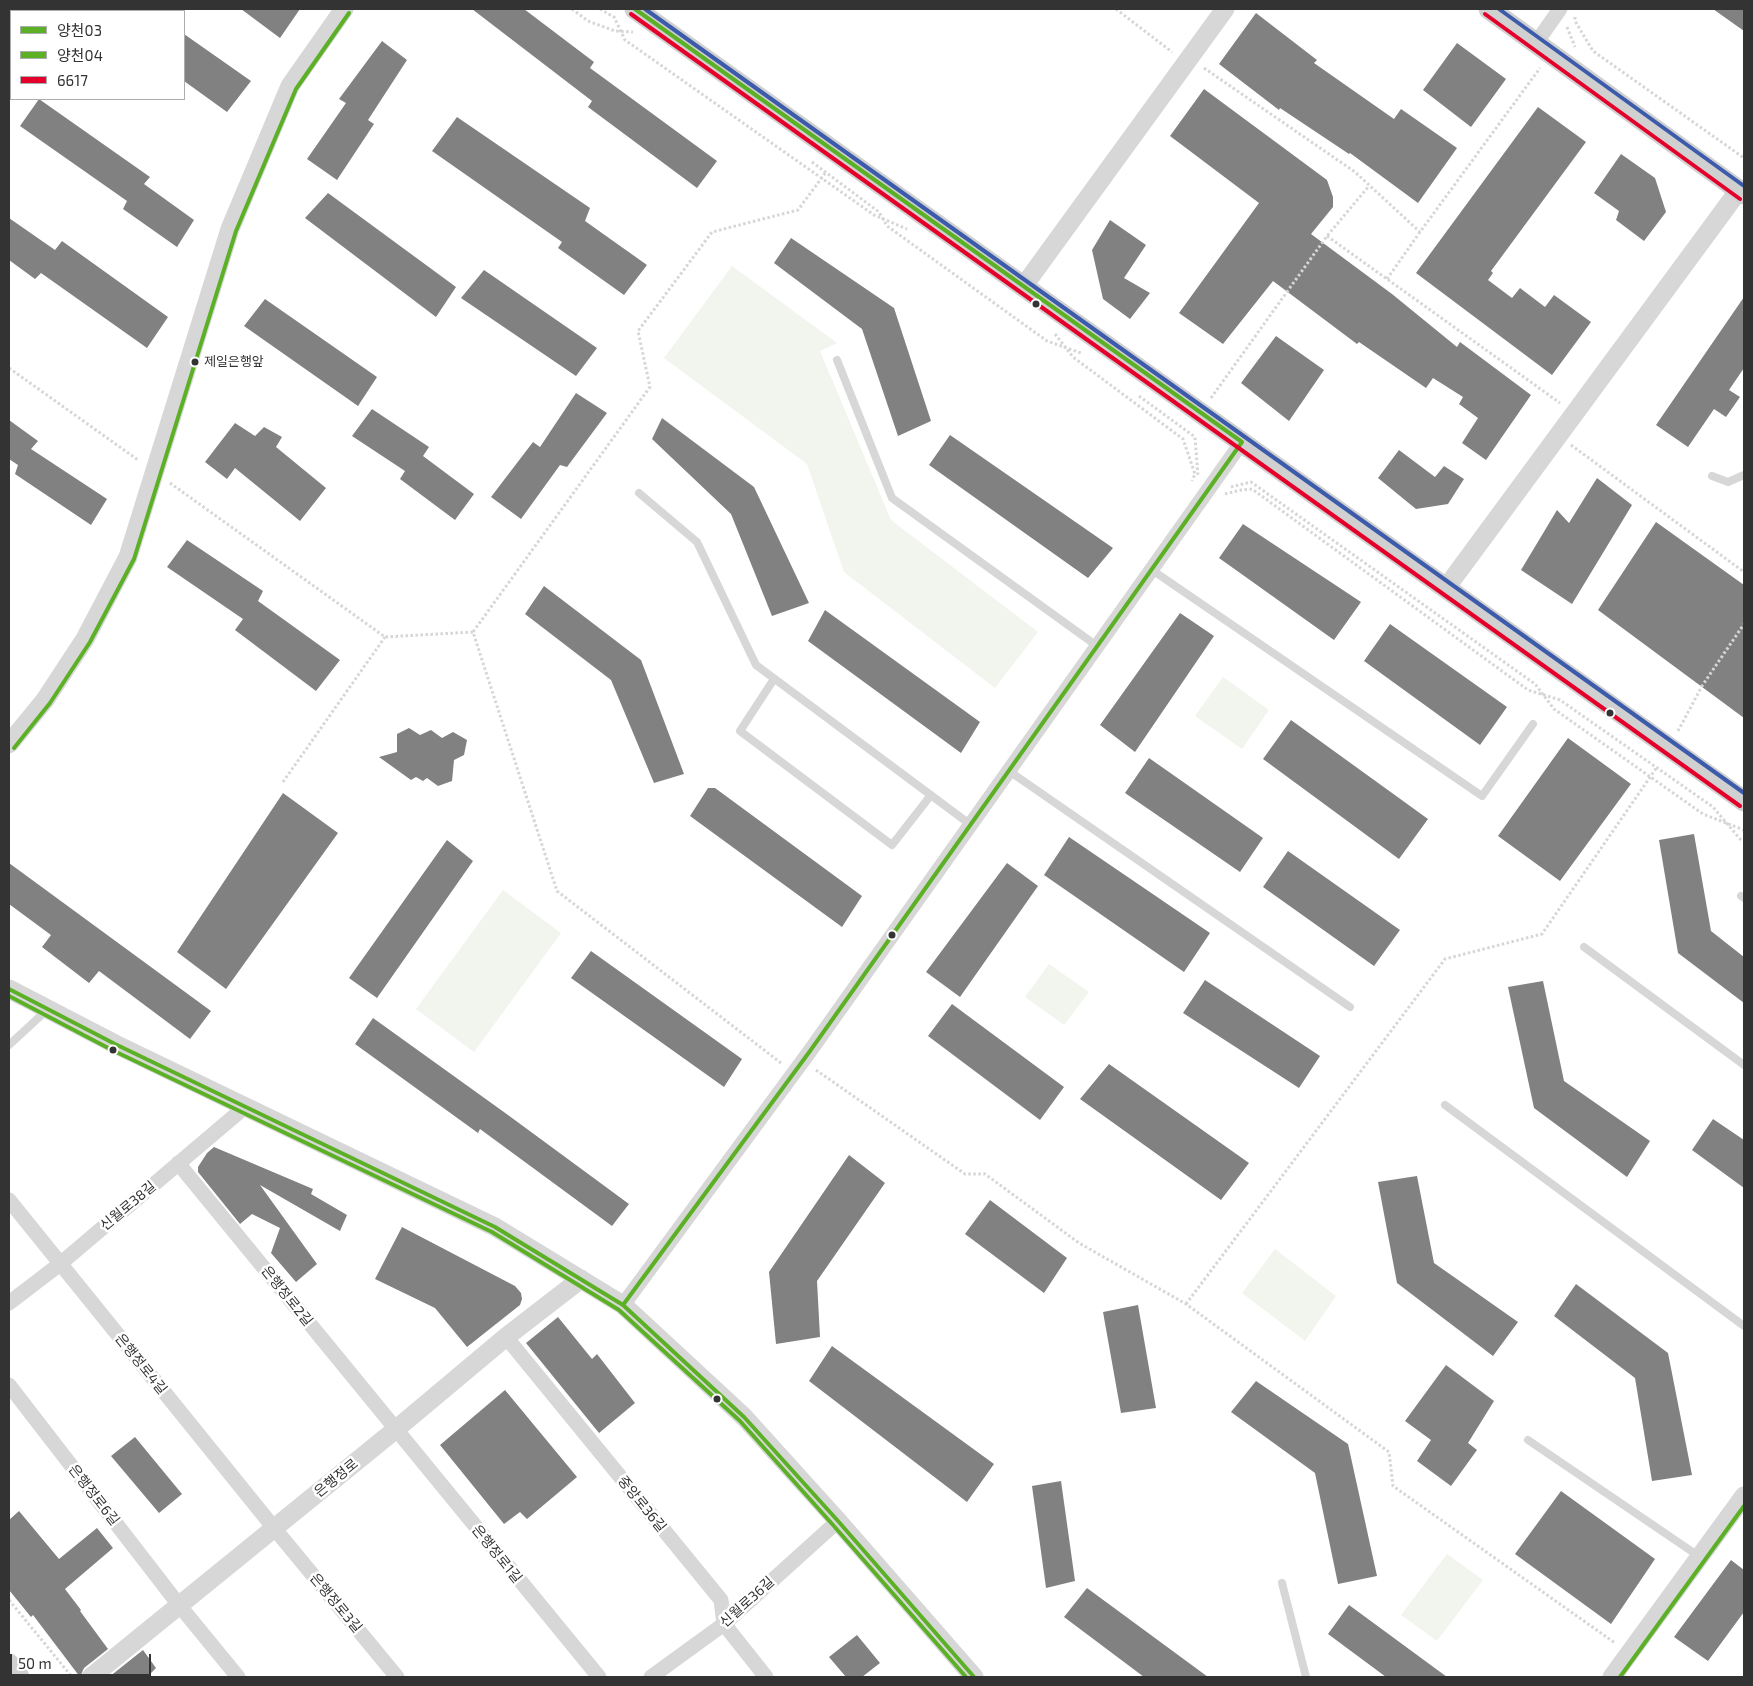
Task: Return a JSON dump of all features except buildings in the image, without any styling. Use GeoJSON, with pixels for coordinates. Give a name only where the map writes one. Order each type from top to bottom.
{"type":"FeatureCollection","features":[{"type":"Feature","properties":{"kind":"main road"},"geometry":{"type":"LineString","coordinates":[[634,9],[1744,801]]}},
{"type":"Feature","properties":{"kind":"main road"},"geometry":{"type":"LineString","coordinates":[[1489,9],[1742,192]]}},
{"type":"Feature","properties":{"kind":"main road"},"geometry":{"type":"LineString","coordinates":[[9,1664],[19,1677]]}},
{"type":"Feature","properties":{"kind":"street"},"geometry":{"type":"LineString","coordinates":[[9,744],[45,700],[85,639],[128,557],[234,220],[290,86],[344,9]]}},
{"type":"Feature","properties":{"kind":"street"},"geometry":{"type":"LineString","coordinates":[[1024,287],[1225,9]]}},
{"type":"Feature","properties":{"kind":"street"},"geometry":{"type":"LineString","coordinates":[[1543,48],[1560,9]]}},
{"type":"Feature","properties":{"kind":"street"},"geometry":{"type":"LineString","coordinates":[[1446,588],[1742,192]]}},
{"type":"Feature","properties":{"kind":"street"},"geometry":{"type":"LineString","coordinates":[[623,1305],[798,1067],[1242,442]]}},
{"type":"Feature","properties":{"kind":"street"},"geometry":{"type":"LineString","coordinates":[[9,989],[245,1107],[495,1227],[623,1305],[744,1417],[974,1677]]}},
{"type":"Feature","properties":{"kind":"street","name":"신월로38길"},"geometry":{"type":"LineString","coordinates":[[9,1303],[60,1264],[245,1107]]}},
{"type":"Feature","properties":{"kind":"street","name":"은행정로2길"},"geometry":{"type":"LineString","coordinates":[[178,1163],[395,1430]]}},
{"type":"Feature","properties":{"kind":"street","name":"은행정로4길"},"geometry":{"type":"LineString","coordinates":[[9,1200],[274,1528]]}},
{"type":"Feature","properties":{"kind":"street","name":"은행정로"},"geometry":{"type":"LineString","coordinates":[[91,1677],[395,1430],[506,1337],[581,1279]]}},
{"type":"Feature","properties":{"kind":"street","name":"중앙로36길"},"geometry":{"type":"LineString","coordinates":[[506,1337],[720,1600],[724,1624],[766,1677]]}},
{"type":"Feature","properties":{"kind":"street","name":"은행정로6길"},"geometry":{"type":"LineString","coordinates":[[9,1386],[179,1605],[238,1677]]}},
{"type":"Feature","properties":{"kind":"street","name":"은행정로1길"},"geometry":{"type":"LineString","coordinates":[[395,1430],[598,1677]]}},
{"type":"Feature","properties":{"kind":"street"},"geometry":{"type":"LineString","coordinates":[[1612,1677],[1744,1496]]}},
{"type":"Feature","properties":{"kind":"street","name":"신월로36길"},"geometry":{"type":"LineString","coordinates":[[651,1677],[724,1624],[838,1521]]}},
{"type":"Feature","properties":{"kind":"street","name":"은행정로3길"},"geometry":{"type":"LineString","coordinates":[[274,1528],[397,1677]]}},
{"type":"Feature","properties":{"kind":"lane"},"geometry":{"type":"LineString","coordinates":[[836,360],[892,498],[1097,646]]}},
{"type":"Feature","properties":{"kind":"lane"},"geometry":{"type":"LineString","coordinates":[[1712,476],[1728,482],[1744,475]]}},
{"type":"Feature","properties":{"kind":"lane"},"geometry":{"type":"LineString","coordinates":[[639,493],[697,542],[756,665],[971,825]]}},
{"type":"Feature","properties":{"kind":"lane"},"geometry":{"type":"LineString","coordinates":[[1152,570],[1482,796],[1533,724]]}},
{"type":"Feature","properties":{"kind":"lane"},"geometry":{"type":"LineString","coordinates":[[774,679],[740,731],[892,845],[930,795]]}},
{"type":"Feature","properties":{"kind":"lane"},"geometry":{"type":"LineString","coordinates":[[1009,771],[1350,1007]]}},
{"type":"Feature","properties":{"kind":"lane"},"geometry":{"type":"LineString","coordinates":[[1584,947],[1744,1065]]}},
{"type":"Feature","properties":{"kind":"lane"},"geometry":{"type":"LineString","coordinates":[[9,1045],[48,1010]]}},
{"type":"Feature","properties":{"kind":"lane"},"geometry":{"type":"LineString","coordinates":[[1445,1106],[1744,1326]]}},
{"type":"Feature","properties":{"kind":"lane"},"geometry":{"type":"LineString","coordinates":[[1528,1440],[1700,1557]]}},
{"type":"Feature","properties":{"kind":"lane"},"geometry":{"type":"LineString","coordinates":[[1282,1583],[1306,1677]]}},
{"type":"Feature","properties":{"kind":"path"},"geometry":{"type":"LineString","coordinates":[[572,9],[588,21],[615,31],[634,32]]}},
{"type":"Feature","properties":{"kind":"path"},"geometry":{"type":"LineString","coordinates":[[600,9],[614,17],[625,40],[874,215],[906,229],[914,235]]}},
{"type":"Feature","properties":{"kind":"path"},"geometry":{"type":"LineString","coordinates":[[1116,9],[1186,63],[1204,68],[1355,172],[1420,232]]}},
{"type":"Feature","properties":{"kind":"path"},"geometry":{"type":"LineString","coordinates":[[1575,15],[1575,21],[1593,51],[1744,158]]}},
{"type":"Feature","properties":{"kind":"path"},"geometry":{"type":"LineString","coordinates":[[1387,279],[1543,48]]}},
{"type":"Feature","properties":{"kind":"path"},"geometry":{"type":"LineString","coordinates":[[473,632],[650,388],[638,331],[712,232],[798,210],[838,154]]}},
{"type":"Feature","properties":{"kind":"path"},"geometry":{"type":"LineString","coordinates":[[810,160],[879,212],[887,226],[1047,341],[1082,354]]}},
{"type":"Feature","properties":{"kind":"path"},"geometry":{"type":"LineString","coordinates":[[1201,413],[1327,236],[1368,186]]}},
{"type":"Feature","properties":{"kind":"path"},"geometry":{"type":"LineString","coordinates":[[1327,236],[1575,414]]}},
{"type":"Feature","properties":{"kind":"path"},"geometry":{"type":"LineString","coordinates":[[1052,331],[1073,358],[1183,439],[1194,474],[1189,488],[1211,506],[1223,494],[1252,489],[1528,690],[1560,700],[1714,807],[1740,839],[1744,841]]}},
{"type":"Feature","properties":{"kind":"path"},"geometry":{"type":"LineString","coordinates":[[9,368],[385,637],[473,632]]}},
{"type":"Feature","properties":{"kind":"path"},"geometry":{"type":"LineString","coordinates":[[1139,396],[1195,437],[1198,476],[1227,488],[1251,482],[1535,684],[1554,710],[1703,814],[1744,830]]}},
{"type":"Feature","properties":{"kind":"path"},"geometry":{"type":"LineString","coordinates":[[1558,436],[1744,572]]}},
{"type":"Feature","properties":{"kind":"path"},"geometry":{"type":"LineString","coordinates":[[1186,1304],[1445,959],[1542,934],[1670,748],[1702,686],[1744,624]]}},
{"type":"Feature","properties":{"kind":"path"},"geometry":{"type":"LineString","coordinates":[[473,632],[557,891],[798,1067],[965,1174],[985,1174],[1079,1243],[1186,1304],[1389,1452],[1393,1486],[1630,1653]]}},
{"type":"Feature","properties":{"kind":"path"},"geometry":{"type":"LineString","coordinates":[[283,782],[385,637]]}},
{"type":"Feature","properties":{"kind":"path"},"geometry":{"type":"LineString","coordinates":[[9,1600],[72,1677]]}},
{"type":"Feature","properties":{"kind":"shaded area"},"geometry":{"type":"Polygon","coordinates":[[[732,266],[837,343],[820,351],[891,520],[1038,632],[995,688],[844,572],[807,464],[664,358],[732,266]]]}},
{"type":"Feature","properties":{"kind":"shaded area"},"geometry":{"type":"Polygon","coordinates":[[[1223,677],[1269,710],[1242,749],[1195,716],[1223,677]]]}},
{"type":"Feature","properties":{"kind":"shaded area"},"geometry":{"type":"Polygon","coordinates":[[[503,890],[561,933],[474,1052],[416,1009],[503,890]]]}},
{"type":"Feature","properties":{"kind":"shaded area"},"geometry":{"type":"Polygon","coordinates":[[[1049,964],[1089,992],[1064,1025],[1025,997],[1049,964]]]}},
{"type":"Feature","properties":{"kind":"shaded area"},"geometry":{"type":"Polygon","coordinates":[[[1275,1249],[1336,1296],[1305,1341],[1242,1293],[1275,1249]]]}},
{"type":"Feature","properties":{"kind":"shaded area"},"geometry":{"type":"Polygon","coordinates":[[[1447,1554],[1483,1580],[1437,1641],[1401,1615],[1447,1554]]]}},
{"type":"Feature","properties":{"kind":"transit line","name":"양천03"},"geometry":{"type":"LineString","coordinates":[[623,1305],[810,1051],[1242,442],[635,9]]}},
{"type":"Feature","properties":{"kind":"transit line"},"geometry":{"type":"LineString","coordinates":[[645,9],[1744,793]]}},
{"type":"Feature","properties":{"kind":"transit line"},"geometry":{"type":"LineString","coordinates":[[1499,9],[1744,186]]}},
{"type":"Feature","properties":{"kind":"transit line","name":"양천04"},"geometry":{"type":"LineString","coordinates":[[14,748],[50,703],[90,642],[134,559],[236,231],[296,89],[349,13]]}},
{"type":"Feature","properties":{"kind":"transit line","name":"6617"},"geometry":{"type":"LineString","coordinates":[[631,14],[1740,806]]}},
{"type":"Feature","properties":{"kind":"transit line","name":"6617"},"geometry":{"type":"LineString","coordinates":[[1485,14],[1740,199]]}},
{"type":"Feature","properties":{"kind":"transit line","name":"양천03"},"geometry":{"type":"LineString","coordinates":[[9,989],[115,1044],[495,1227],[623,1305],[744,1417],[974,1677]]}},
{"type":"Feature","properties":{"kind":"transit line","name":"양천04"},"geometry":{"type":"LineString","coordinates":[[9,996],[112,1050],[492,1232],[619,1310],[740,1421],[966,1677]]}},
{"type":"Feature","properties":{"kind":"transit line","name":"양천04"},"geometry":{"type":"LineString","coordinates":[[1620,1677],[1744,1506]]}},
{"type":"Feature","properties":{"kind":"place","name":"제일은행앞"},"geometry":{"type":"Point","coordinates":[195,362]}}]}
